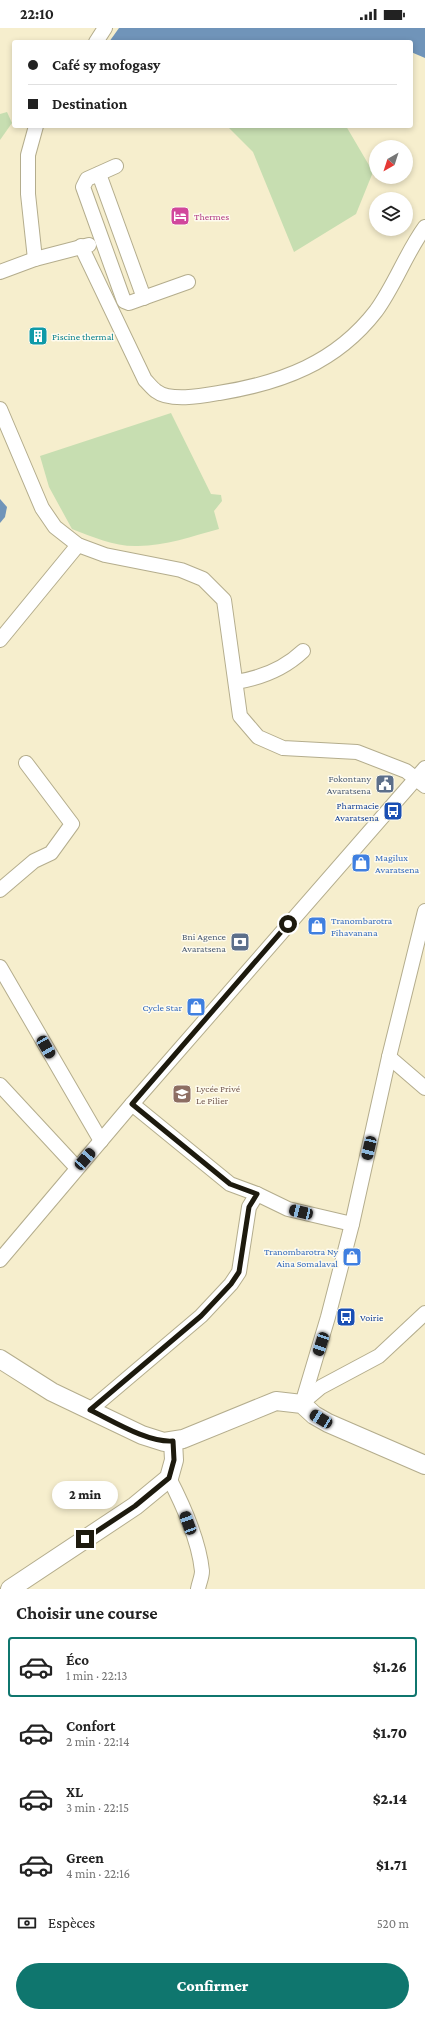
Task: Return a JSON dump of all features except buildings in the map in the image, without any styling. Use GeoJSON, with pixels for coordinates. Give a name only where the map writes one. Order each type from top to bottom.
{"type":"FeatureCollection","features":[{"type":"Feature","properties":{"kind":"main road"},"geometry":{"type":"LineString","coordinates":[[0,1359],[52,1392],[142,1435],[164,1442],[183,1439],[276,1401],[302,1404],[314,1415],[328,1423],[425,1465]]}},
{"type":"Feature","properties":{"kind":"main road"},"geometry":{"type":"LineString","coordinates":[[10,1589],[135,1506],[169,1478],[174,1460],[173,1441]]}},
{"type":"Feature","properties":{"kind":"street"},"geometry":{"type":"LineString","coordinates":[[97,40],[105,28]]}},
{"type":"Feature","properties":{"kind":"street"},"geometry":{"type":"LineString","coordinates":[[35,128],[28,155],[28,194],[35,259]]}},
{"type":"Feature","properties":{"kind":"street"},"geometry":{"type":"LineString","coordinates":[[116,166],[87,179],[83,187],[124,301],[129,303],[188,282]]}},
{"type":"Feature","properties":{"kind":"street"},"geometry":{"type":"LineString","coordinates":[[100,174],[144,298]]}},
{"type":"Feature","properties":{"kind":"street"},"geometry":{"type":"LineString","coordinates":[[81,246],[146,380],[157,392],[172,396],[196,397],[284,378],[314,365],[341,347],[376,310],[425,227]]}},
{"type":"Feature","properties":{"kind":"street"},"geometry":{"type":"LineString","coordinates":[[0,272],[35,259],[81,246],[103,244],[122,237]]}},
{"type":"Feature","properties":{"kind":"street"},"geometry":{"type":"LineString","coordinates":[[0,409],[42,508],[55,527],[78,545],[105,555],[181,570],[203,579],[224,600],[240,716],[258,737],[283,748],[357,752],[406,771],[420,782]]}},
{"type":"Feature","properties":{"kind":"street"},"geometry":{"type":"LineString","coordinates":[[0,640],[78,545]]}},
{"type":"Feature","properties":{"kind":"street"},"geometry":{"type":"LineString","coordinates":[[236,682],[258,678],[275,671],[295,659],[303,651]]}},
{"type":"Feature","properties":{"kind":"street"},"geometry":{"type":"LineString","coordinates":[[0,890],[34,861],[52,853],[72,824],[26,763]]}},
{"type":"Feature","properties":{"kind":"street"},"geometry":{"type":"LineString","coordinates":[[0,1260],[132,1104],[420,782],[425,768]]}},
{"type":"Feature","properties":{"kind":"street"},"geometry":{"type":"LineString","coordinates":[[302,1404],[326,1323],[352,1224],[389,1057],[425,911]]}},
{"type":"Feature","properties":{"kind":"street"},"geometry":{"type":"LineString","coordinates":[[0,967],[101,1141]]}},
{"type":"Feature","properties":{"kind":"street"},"geometry":{"type":"LineString","coordinates":[[389,1057],[425,1088]]}},
{"type":"Feature","properties":{"kind":"street"},"geometry":{"type":"LineString","coordinates":[[0,1085],[77,1168]]}},
{"type":"Feature","properties":{"kind":"street"},"geometry":{"type":"LineString","coordinates":[[132,1104],[230,1184],[257,1194],[288,1210],[352,1224]]}},
{"type":"Feature","properties":{"kind":"street"},"geometry":{"type":"LineString","coordinates":[[90,1410],[201,1316],[231,1284],[239,1272],[249,1207],[257,1194]]}},
{"type":"Feature","properties":{"kind":"street"},"geometry":{"type":"LineString","coordinates":[[302,1404],[321,1387],[379,1356],[425,1313]]}},
{"type":"Feature","properties":{"kind":"street"},"geometry":{"type":"LineString","coordinates":[[169,1478],[179,1498],[197,1548],[202,1572],[198,1589]]}},
{"type":"Feature","properties":{"kind":"green space"},"geometry":{"type":"Polygon","coordinates":[[[7,112],[12,123],[0,140],[0,114],[7,112]]]}},
{"type":"Feature","properties":{"kind":"green space"},"geometry":{"type":"Polygon","coordinates":[[[229,128],[347,128],[369,165],[369,182],[356,214],[294,252],[253,152],[229,128]]]}},
{"type":"Feature","properties":{"kind":"green space"},"geometry":{"type":"Polygon","coordinates":[[[171,413],[211,494],[221,495],[222,501],[214,511],[219,529],[169,542],[148,546],[130,546],[113,543],[72,529],[49,487],[40,456],[171,413]]]}},
{"type":"Feature","properties":{"kind":"water"},"geometry":{"type":"Polygon","coordinates":[[[119,28],[425,28],[425,58],[413,53],[413,40],[110,40],[119,28]]]}},
{"type":"Feature","properties":{"kind":"water"},"geometry":{"type":"Polygon","coordinates":[[[0,499],[7,507],[5,517],[0,523],[0,499]]]}},
{"type":"Feature","properties":{"kind":"place","name":"Thermes"},"geometry":{"type":"Point","coordinates":[180,216]}},
{"type":"Feature","properties":{"kind":"place","name":"Piscine thermal"},"geometry":{"type":"Point","coordinates":[38,336]}},
{"type":"Feature","properties":{"kind":"place","name":"Fokontany Avaratsena"},"geometry":{"type":"Point","coordinates":[385,784]}},
{"type":"Feature","properties":{"kind":"place","name":"Pharmacie Avaratsena"},"geometry":{"type":"Point","coordinates":[393,811]}},
{"type":"Feature","properties":{"kind":"place","name":"Magilux Avaratsena"},"geometry":{"type":"Point","coordinates":[361,863]}},
{"type":"Feature","properties":{"kind":"place","name":"Tranombarotra Fihavanana"},"geometry":{"type":"Point","coordinates":[317,926]}},
{"type":"Feature","properties":{"kind":"place","name":"Bni Agence Avaratsena"},"geometry":{"type":"Point","coordinates":[240,942]}},
{"type":"Feature","properties":{"kind":"place","name":"Cycle Star"},"geometry":{"type":"Point","coordinates":[196,1007]}},
{"type":"Feature","properties":{"kind":"place","name":"Lycée Privé Le Pilier"},"geometry":{"type":"Point","coordinates":[182,1094]}},
{"type":"Feature","properties":{"kind":"place","name":"Tranombarotra Ny Aina Somalaval"},"geometry":{"type":"Point","coordinates":[352,1257]}},
{"type":"Feature","properties":{"kind":"place","name":"Voirie"},"geometry":{"type":"Point","coordinates":[346,1317]}},
{"type":"Feature","properties":{"kind":"route"},"geometry":{"type":"LineString","coordinates":[[85,1539],[135,1506],[169,1478],[174,1460],[173,1441],[164,1442],[142,1435],[90,1410],[201,1316],[231,1284],[239,1272],[249,1207],[257,1194],[230,1184],[132,1104],[288,924]]}}]}
